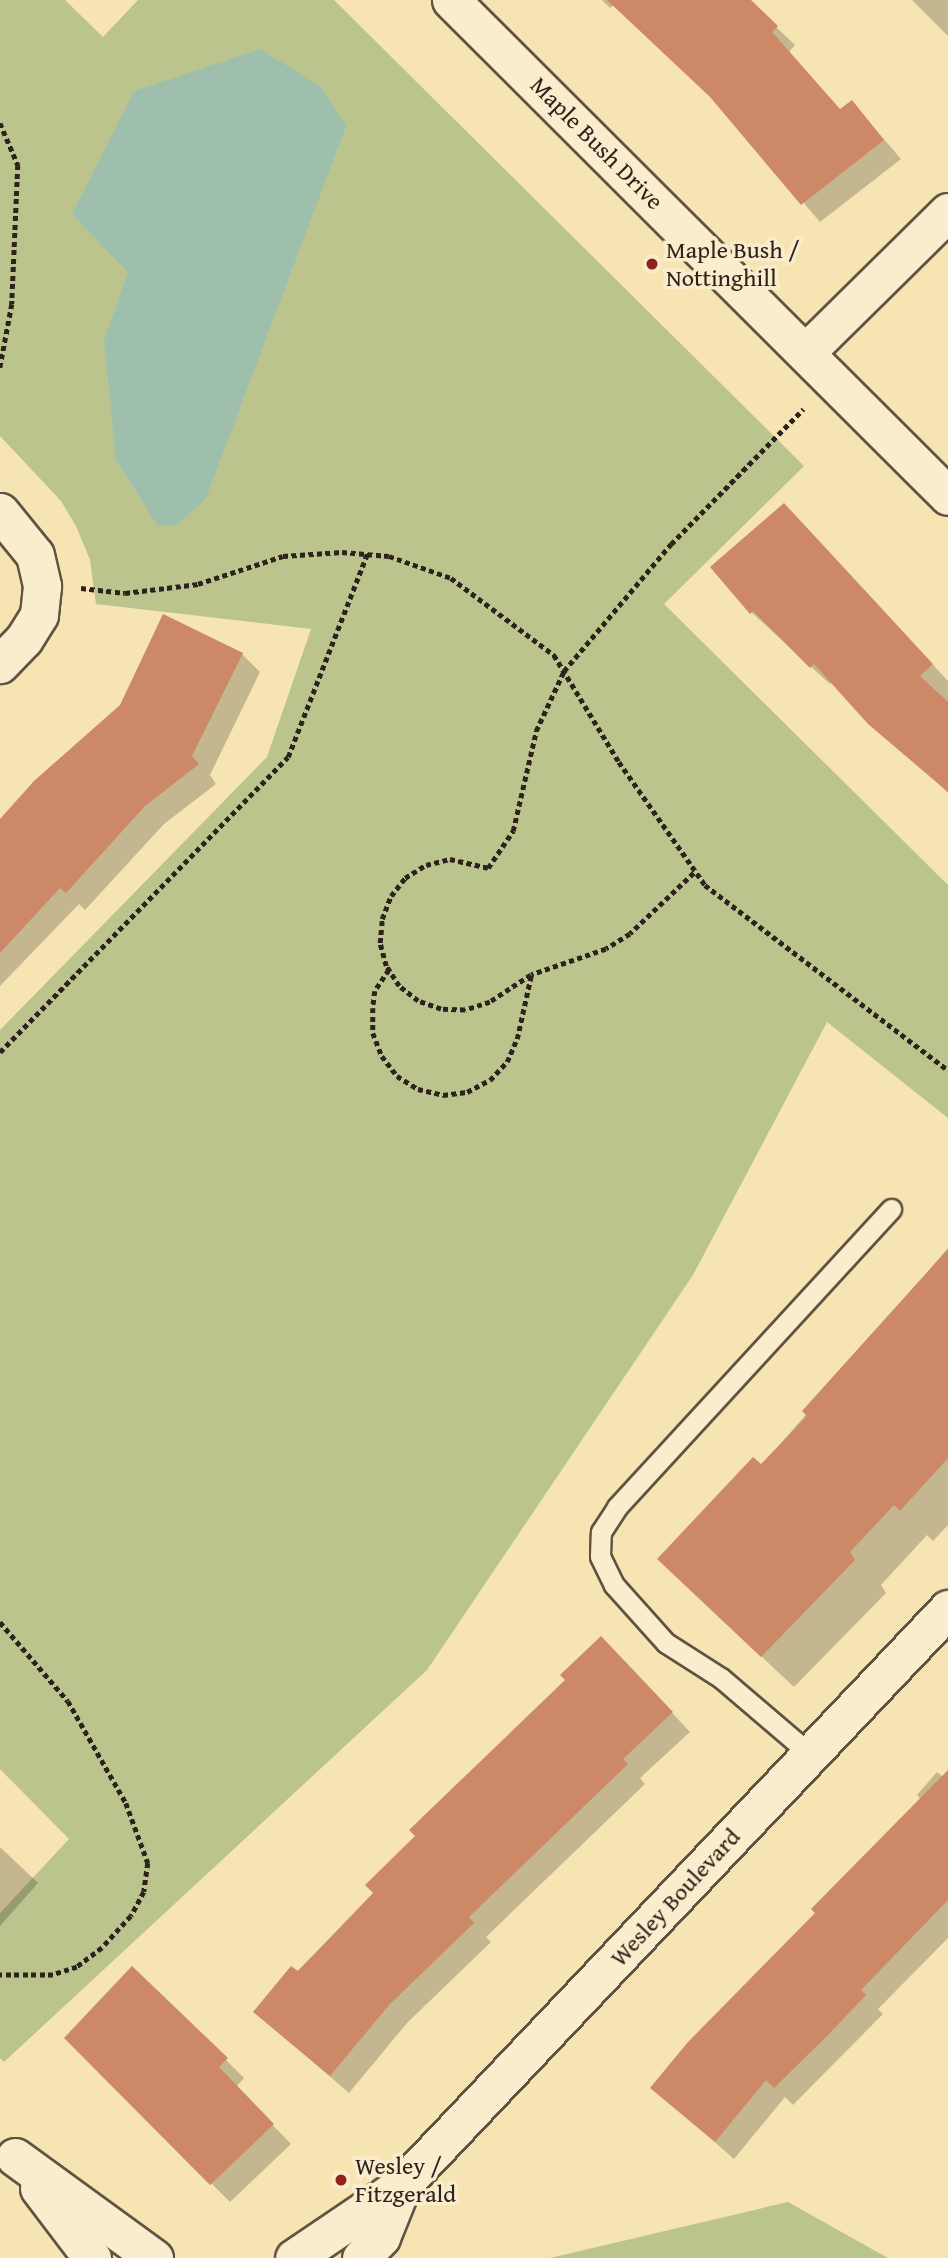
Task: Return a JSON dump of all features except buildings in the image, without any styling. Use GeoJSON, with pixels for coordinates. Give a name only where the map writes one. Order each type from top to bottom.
{"type":"FeatureCollection","features":[{"type":"Feature","properties":{"kind":"street","name":"Maple Bush Drive"},"geometry":{"type":"LineString","coordinates":[[452,0],[807,351],[948,496]]}},
{"type":"Feature","properties":{"kind":"street"},"geometry":{"type":"LineString","coordinates":[[807,351],[948,212]]}},
{"type":"Feature","properties":{"kind":"street"},"geometry":{"type":"LineString","coordinates":[[0,512],[35,555],[42,586],[39,615],[24,639],[0,664]]}},
{"type":"Feature","properties":{"kind":"street","name":"Wesley Boulevard"},"geometry":{"type":"LineString","coordinates":[[294,2258],[402,2185],[948,1609]]}},
{"type":"Feature","properties":{"kind":"street"},"geometry":{"type":"LineString","coordinates":[[8,2150],[92,2258]]}},
{"type":"Feature","properties":{"kind":"street"},"geometry":{"type":"LineString","coordinates":[[8,2150],[154,2258]]}},
{"type":"Feature","properties":{"kind":"street","name":"Wesley Boulevard"},"geometry":{"type":"LineString","coordinates":[[361,2258],[381,2237],[402,2185]]}},
{"type":"Feature","properties":{"kind":"lane"},"geometry":{"type":"LineString","coordinates":[[810,1754],[721,1678],[666,1643],[614,1585],[600,1556],[601,1532],[617,1507],[891,1209]]}},
{"type":"Feature","properties":{"kind":"path"},"geometry":{"type":"LineString","coordinates":[[0,123],[18,165],[12,304],[0,368]]}},
{"type":"Feature","properties":{"kind":"path"},"geometry":{"type":"LineString","coordinates":[[694,873],[622,939],[531,975],[490,1002],[465,1010],[441,1009],[418,1001],[399,986],[389,970],[380,943],[382,919],[405,878],[426,865],[450,859],[488,868],[513,831],[536,731],[564,671],[671,544],[833,379]]}},
{"type":"Feature","properties":{"kind":"path"},"geometry":{"type":"LineString","coordinates":[[0,1052],[288,757],[367,554]]}},
{"type":"Feature","properties":{"kind":"path"},"geometry":{"type":"LineString","coordinates":[[42,586],[125,593],[198,584],[283,556],[367,554],[389,556],[451,578],[554,655],[694,873],[948,1070]]}},
{"type":"Feature","properties":{"kind":"path"},"geometry":{"type":"LineString","coordinates":[[389,970],[375,991],[373,1008],[373,1032],[382,1056],[397,1076],[418,1089],[443,1095],[467,1092],[490,1080],[507,1062],[517,1040],[531,975]]}},
{"type":"Feature","properties":{"kind":"path"},"geometry":{"type":"LineString","coordinates":[[0,1622],[68,1701],[127,1803],[148,1863],[144,1892],[131,1916],[102,1948],[76,1967],[53,1975],[0,1975]]}},
{"type":"Feature","properties":{"kind":"green space"},"geometry":{"type":"Polygon","coordinates":[[[0,0],[65,0],[103,37],[138,0],[334,0],[804,466],[664,604],[948,885],[948,1118],[827,1022],[693,1275],[427,1670],[4,2062],[0,2058],[0,1913],[69,1839],[0,1769],[0,1030],[267,757],[311,629],[96,604],[90,560],[76,526],[61,501],[0,436],[0,0]]]}},
{"type":"Feature","properties":{"kind":"green space"},"geometry":{"type":"Polygon","coordinates":[[[788,2202],[888,2258],[550,2258],[788,2202]]]}},
{"type":"Feature","properties":{"kind":"shaded area"},"geometry":{"type":"Polygon","coordinates":[[[260,49],[321,87],[346,126],[206,498],[176,526],[158,526],[116,460],[104,341],[128,272],[72,214],[134,91],[260,49]]]}},
{"type":"Feature","properties":{"kind":"place","name":"Maple Bush / Nottinghill"},"geometry":{"type":"Point","coordinates":[652,264]}},
{"type":"Feature","properties":{"kind":"place","name":"Wesley / Fitzgerald"},"geometry":{"type":"Point","coordinates":[341,2180]}}]}
